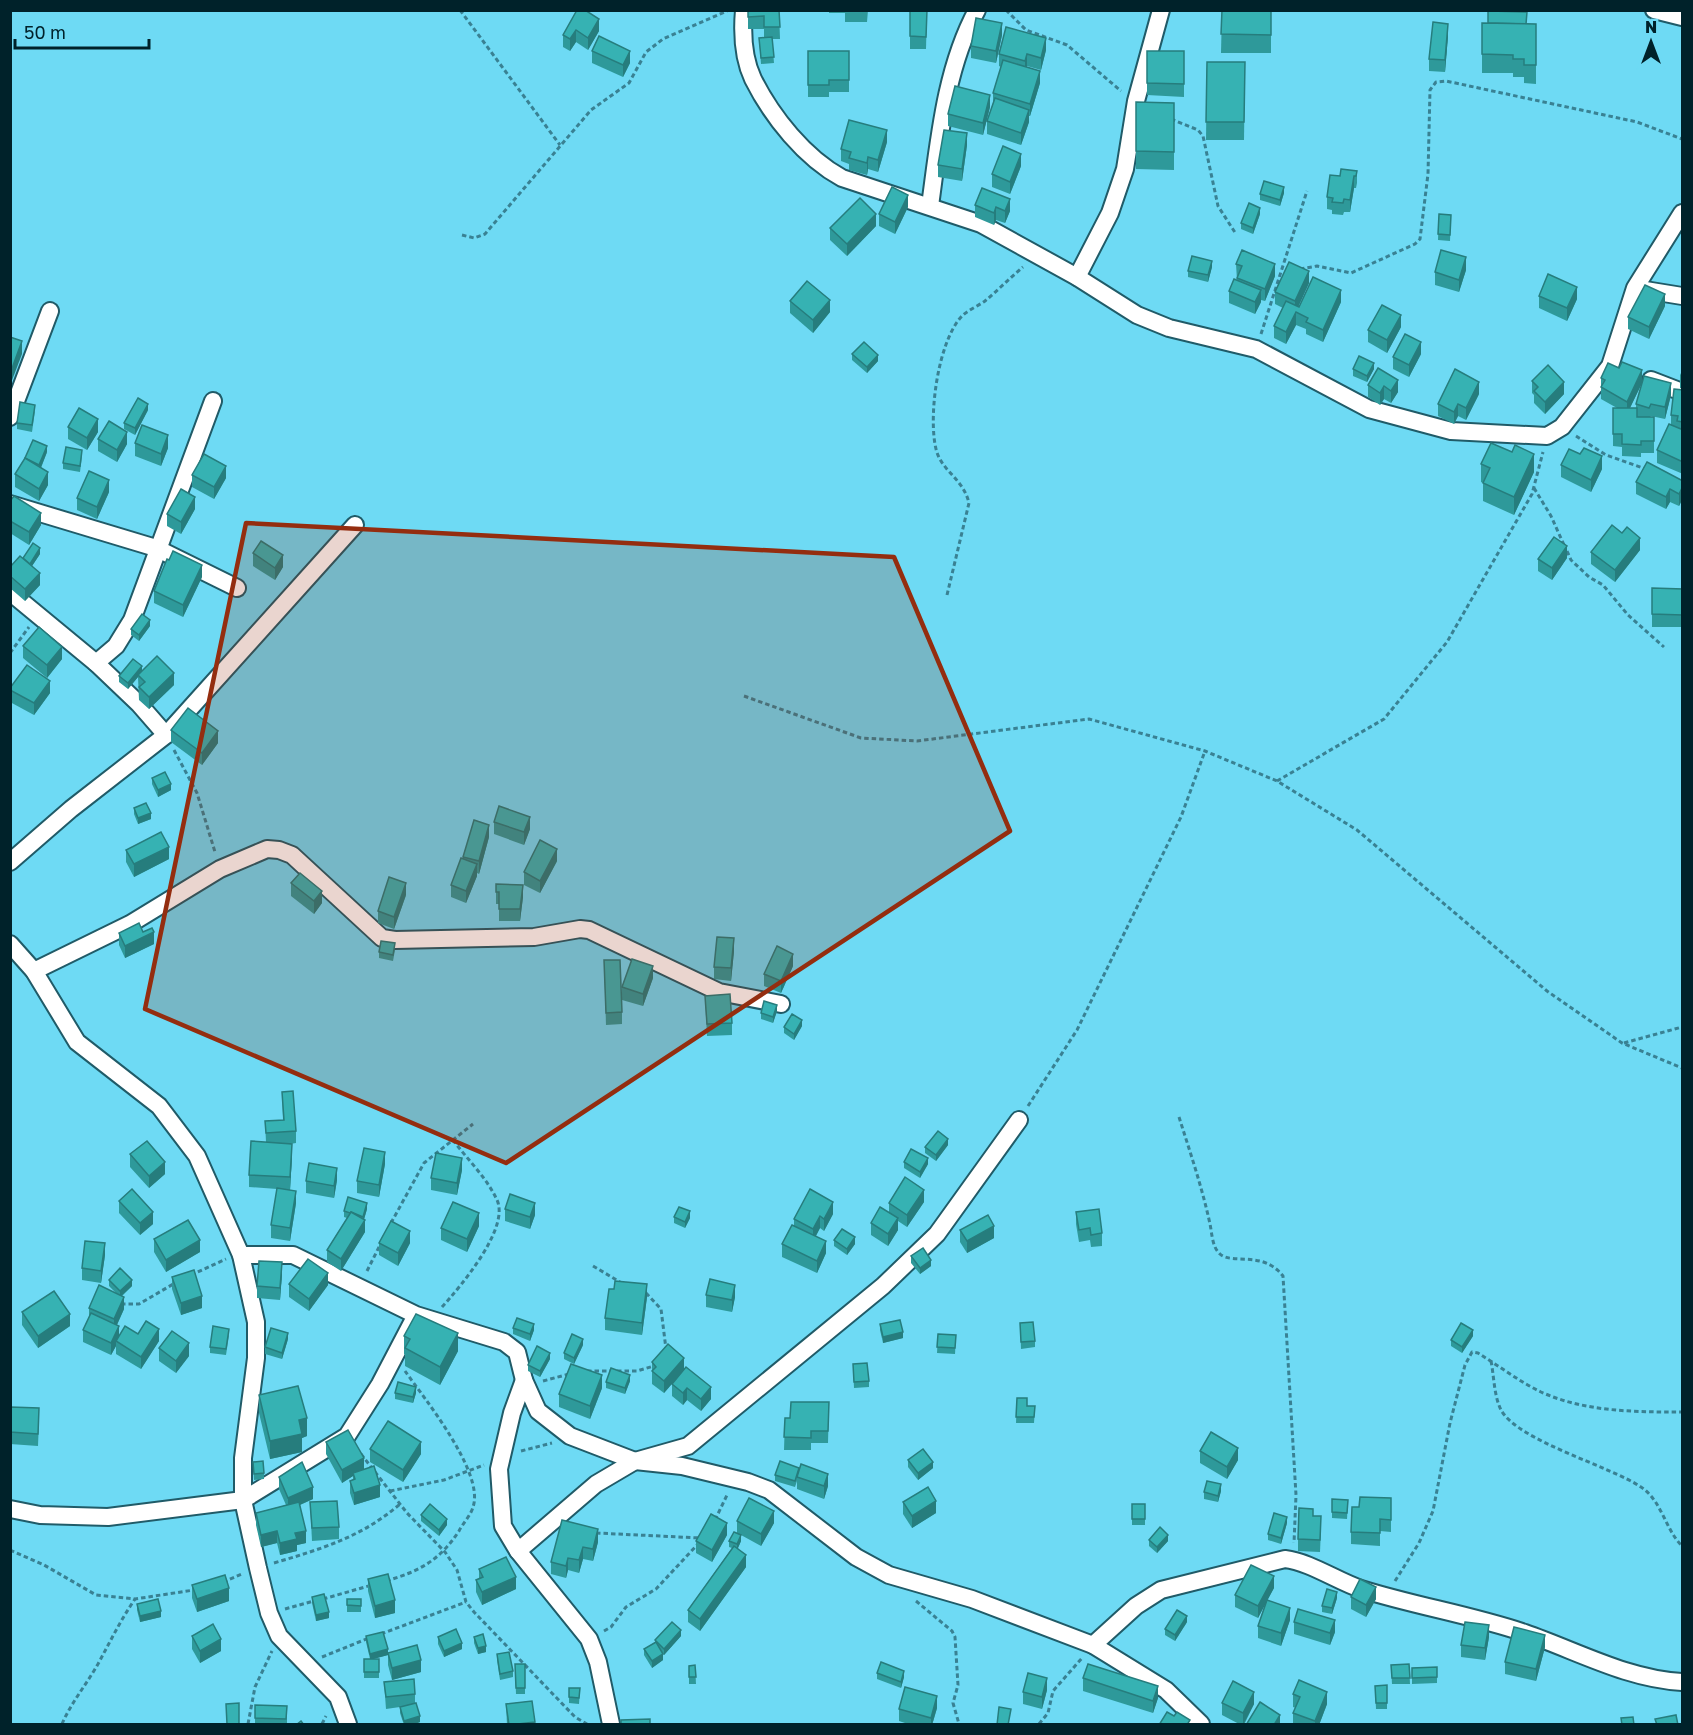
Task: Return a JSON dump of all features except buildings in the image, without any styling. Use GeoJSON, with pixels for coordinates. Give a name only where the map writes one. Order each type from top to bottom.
{"type":"FeatureCollection","features":[{"type":"Feature","properties":{"kind":"street"},"geometry":{"type":"LineString","coordinates":[[744,10],[742,32],[753,78],[782,122],[822,167],[842,178],[981,224],[1077,276],[1137,315],[1169,328],[1256,350],[1369,409],[1451,431],[1547,436],[1562,427],[1610,366],[1635,288],[1683,213]]}},
{"type":"Feature","properties":{"kind":"street"},"geometry":{"type":"LineString","coordinates":[[930,206],[945,105],[958,59],[977,10]]}},
{"type":"Feature","properties":{"kind":"street"},"geometry":{"type":"LineString","coordinates":[[1077,276],[1110,213],[1125,169],[1136,101],[1161,10]]}},
{"type":"Feature","properties":{"kind":"street"},"geometry":{"type":"LineString","coordinates":[[1654,10],[1683,17]]}},
{"type":"Feature","properties":{"kind":"street"},"geometry":{"type":"LineString","coordinates":[[1635,288],[1683,296]]}},
{"type":"Feature","properties":{"kind":"street"},"geometry":{"type":"LineString","coordinates":[[10,417],[50,311]]}},
{"type":"Feature","properties":{"kind":"street"},"geometry":{"type":"LineString","coordinates":[[1610,366],[1683,392]]}},
{"type":"Feature","properties":{"kind":"street"},"geometry":{"type":"LineString","coordinates":[[96,663],[116,646],[132,620],[156,548],[213,401]]}},
{"type":"Feature","properties":{"kind":"street"},"geometry":{"type":"LineString","coordinates":[[10,504],[156,548],[237,588]]}},
{"type":"Feature","properties":{"kind":"street"},"geometry":{"type":"LineString","coordinates":[[10,862],[71,809],[166,735],[355,525]]}},
{"type":"Feature","properties":{"kind":"street"},"geometry":{"type":"LineString","coordinates":[[10,592],[96,663],[166,735]]}},
{"type":"Feature","properties":{"kind":"street"},"geometry":{"type":"LineString","coordinates":[[34,971],[130,924],[220,869],[267,849],[279,850],[292,855],[382,938],[395,940],[534,937],[580,929],[589,930],[719,993],[781,1004]]}},
{"type":"Feature","properties":{"kind":"street"},"geometry":{"type":"LineString","coordinates":[[10,944],[34,971],[77,1042],[159,1106],[197,1156],[241,1256],[256,1331],[256,1358],[243,1458],[243,1500],[258,1568],[269,1613],[279,1636],[287,1647],[307,1664],[338,1697],[348,1725]]}},
{"type":"Feature","properties":{"kind":"street"},"geometry":{"type":"LineString","coordinates":[[518,1551],[596,1484],[635,1461],[688,1446],[883,1286],[937,1234],[1018,1120]]}},
{"type":"Feature","properties":{"kind":"street"},"geometry":{"type":"LineString","coordinates":[[241,1256],[293,1255],[423,1317],[513,1346],[517,1352],[526,1385],[538,1411],[578,1439],[635,1461],[682,1466],[736,1479],[769,1490],[856,1557],[889,1575],[972,1599],[1093,1645],[1166,1690],[1201,1725]]}},
{"type":"Feature","properties":{"kind":"street"},"geometry":{"type":"LineString","coordinates":[[10,1509],[39,1515],[108,1517],[243,1500],[347,1436],[395,1357],[423,1317]]}},
{"type":"Feature","properties":{"kind":"street"},"geometry":{"type":"LineString","coordinates":[[526,1385],[512,1413],[499,1469],[502,1526],[518,1551],[589,1639],[598,1662],[611,1725]]}},
{"type":"Feature","properties":{"kind":"street"},"geometry":{"type":"LineString","coordinates":[[1093,1645],[1136,1606],[1161,1590],[1271,1562],[1295,1560],[1340,1582],[1525,1633],[1644,1678],[1683,1682]]}},
{"type":"Feature","properties":{"kind":"path"},"geometry":{"type":"LineString","coordinates":[[460,10],[560,145]]}},
{"type":"Feature","properties":{"kind":"path"},"geometry":{"type":"LineString","coordinates":[[462,235],[474,238],[485,234],[591,110],[629,83],[646,52],[663,39],[729,10]]}},
{"type":"Feature","properties":{"kind":"path"},"geometry":{"type":"LineString","coordinates":[[1006,10],[1026,30],[1066,45],[1112,85],[1136,101]]}},
{"type":"Feature","properties":{"kind":"path"},"geometry":{"type":"LineString","coordinates":[[1294,270],[1317,266],[1351,273],[1415,244],[1420,239],[1428,174],[1430,90],[1436,82],[1446,81],[1626,119],[1683,139]]}},
{"type":"Feature","properties":{"kind":"path"},"geometry":{"type":"LineString","coordinates":[[1169,118],[1198,130],[1203,136],[1218,206],[1236,234]]}},
{"type":"Feature","properties":{"kind":"path"},"geometry":{"type":"LineString","coordinates":[[1256,350],[1307,191]]}},
{"type":"Feature","properties":{"kind":"path"},"geometry":{"type":"LineString","coordinates":[[947,595],[969,503],[966,489],[940,460],[936,449],[932,412],[935,387],[951,330],[963,315],[983,302],[1038,254]]}},
{"type":"Feature","properties":{"kind":"path"},"geometry":{"type":"LineString","coordinates":[[1282,273],[1288,271]]}},
{"type":"Feature","properties":{"kind":"path"},"geometry":{"type":"LineString","coordinates":[[1562,427],[1606,455],[1650,470]]}},
{"type":"Feature","properties":{"kind":"path"},"geometry":{"type":"LineString","coordinates":[[1277,781],[1384,719],[1447,642],[1534,488],[1547,436]]}},
{"type":"Feature","properties":{"kind":"path"},"geometry":{"type":"LineString","coordinates":[[1534,488],[1551,516],[1571,560],[1589,577],[1603,585],[1628,615],[1664,647]]}},
{"type":"Feature","properties":{"kind":"path"},"geometry":{"type":"LineString","coordinates":[[10,653],[38,616]]}},
{"type":"Feature","properties":{"kind":"path"},"geometry":{"type":"LineString","coordinates":[[744,696],[861,738],[886,741],[955,737],[1089,719],[1205,751],[1277,781],[1357,830],[1547,991],[1622,1043],[1683,1068]]}},
{"type":"Feature","properties":{"kind":"path"},"geometry":{"type":"LineString","coordinates":[[166,735],[197,793],[220,869]]}},
{"type":"Feature","properties":{"kind":"path"},"geometry":{"type":"LineString","coordinates":[[1018,1120],[1077,1030],[1180,817],[1205,751]]}},
{"type":"Feature","properties":{"kind":"path"},"geometry":{"type":"LineString","coordinates":[[1622,1043],[1683,1027]]}},
{"type":"Feature","properties":{"kind":"path"},"geometry":{"type":"LineString","coordinates":[[1179,1117],[1205,1200],[1214,1244],[1220,1254],[1227,1258],[1247,1258],[1263,1262],[1277,1269],[1283,1276],[1296,1495],[1293,1531],[1295,1560]]}},
{"type":"Feature","properties":{"kind":"path"},"geometry":{"type":"LineString","coordinates":[[391,1223],[424,1163],[474,1124]]}},
{"type":"Feature","properties":{"kind":"path"},"geometry":{"type":"LineString","coordinates":[[423,1317],[451,1297],[494,1236],[500,1219],[498,1200],[453,1140]]}},
{"type":"Feature","properties":{"kind":"path"},"geometry":{"type":"LineString","coordinates":[[359,1286],[380,1244]]}},
{"type":"Feature","properties":{"kind":"path"},"geometry":{"type":"LineString","coordinates":[[115,1302],[139,1304],[218,1260],[241,1256]]}},
{"type":"Feature","properties":{"kind":"path"},"geometry":{"type":"LineString","coordinates":[[593,1266],[627,1287]]}},
{"type":"Feature","properties":{"kind":"path"},"geometry":{"type":"LineString","coordinates":[[639,1291],[650,1295],[661,1309],[666,1348],[662,1359]]}},
{"type":"Feature","properties":{"kind":"path"},"geometry":{"type":"LineString","coordinates":[[1385,1596],[1419,1543],[1433,1511],[1450,1423],[1469,1356],[1473,1352],[1541,1392],[1584,1406],[1638,1412],[1683,1412]]}},
{"type":"Feature","properties":{"kind":"path"},"geometry":{"type":"LineString","coordinates":[[269,1613],[413,1573],[445,1552],[474,1507],[475,1492],[469,1471],[440,1420],[395,1357]]}},
{"type":"Feature","properties":{"kind":"path"},"geometry":{"type":"LineString","coordinates":[[1491,1361],[1501,1409],[1509,1421],[1555,1447],[1640,1486],[1653,1497],[1676,1540],[1683,1546]]}},
{"type":"Feature","properties":{"kind":"path"},"geometry":{"type":"LineString","coordinates":[[526,1385],[579,1372],[637,1371],[657,1363]]}},
{"type":"Feature","properties":{"kind":"path"},"geometry":{"type":"LineString","coordinates":[[347,1436],[400,1504],[445,1552],[457,1570],[466,1602],[575,1717],[586,1725]]}},
{"type":"Feature","properties":{"kind":"path"},"geometry":{"type":"LineString","coordinates":[[390,1491],[444,1480],[536,1446],[578,1439]]}},
{"type":"Feature","properties":{"kind":"path"},"geometry":{"type":"LineString","coordinates":[[712,1523],[736,1479]]}},
{"type":"Feature","properties":{"kind":"path"},"geometry":{"type":"LineString","coordinates":[[218,1584],[258,1568],[327,1548],[378,1523],[400,1504]]}},
{"type":"Feature","properties":{"kind":"path"},"geometry":{"type":"LineString","coordinates":[[589,1639],[611,1627],[626,1607],[656,1589],[688,1558],[707,1531]]}},
{"type":"Feature","properties":{"kind":"path"},"geometry":{"type":"LineString","coordinates":[[590,1532],[702,1538]]}},
{"type":"Feature","properties":{"kind":"path"},"geometry":{"type":"LineString","coordinates":[[10,1550],[44,1565],[96,1595],[135,1599],[197,1590]]}},
{"type":"Feature","properties":{"kind":"path"},"geometry":{"type":"LineString","coordinates":[[913,1598],[952,1631],[955,1637],[958,1685],[953,1702],[959,1725]]}},
{"type":"Feature","properties":{"kind":"path"},"geometry":{"type":"LineString","coordinates":[[62,1725],[69,1709],[97,1665],[114,1629],[135,1599]]}},
{"type":"Feature","properties":{"kind":"path"},"geometry":{"type":"LineString","coordinates":[[307,1664],[466,1602]]}},
{"type":"Feature","properties":{"kind":"path"},"geometry":{"type":"LineString","coordinates":[[248,1725],[255,1687],[279,1636]]}},
{"type":"Feature","properties":{"kind":"path"},"geometry":{"type":"LineString","coordinates":[[1039,1725],[1048,1713],[1053,1691],[1093,1645]]}},
{"type":"Feature","properties":{"kind":"highlighted area"},"geometry":{"type":"Polygon","coordinates":[[[246,523],[894,557],[1010,831],[506,1163],[145,1009],[246,523]]]}}]}
